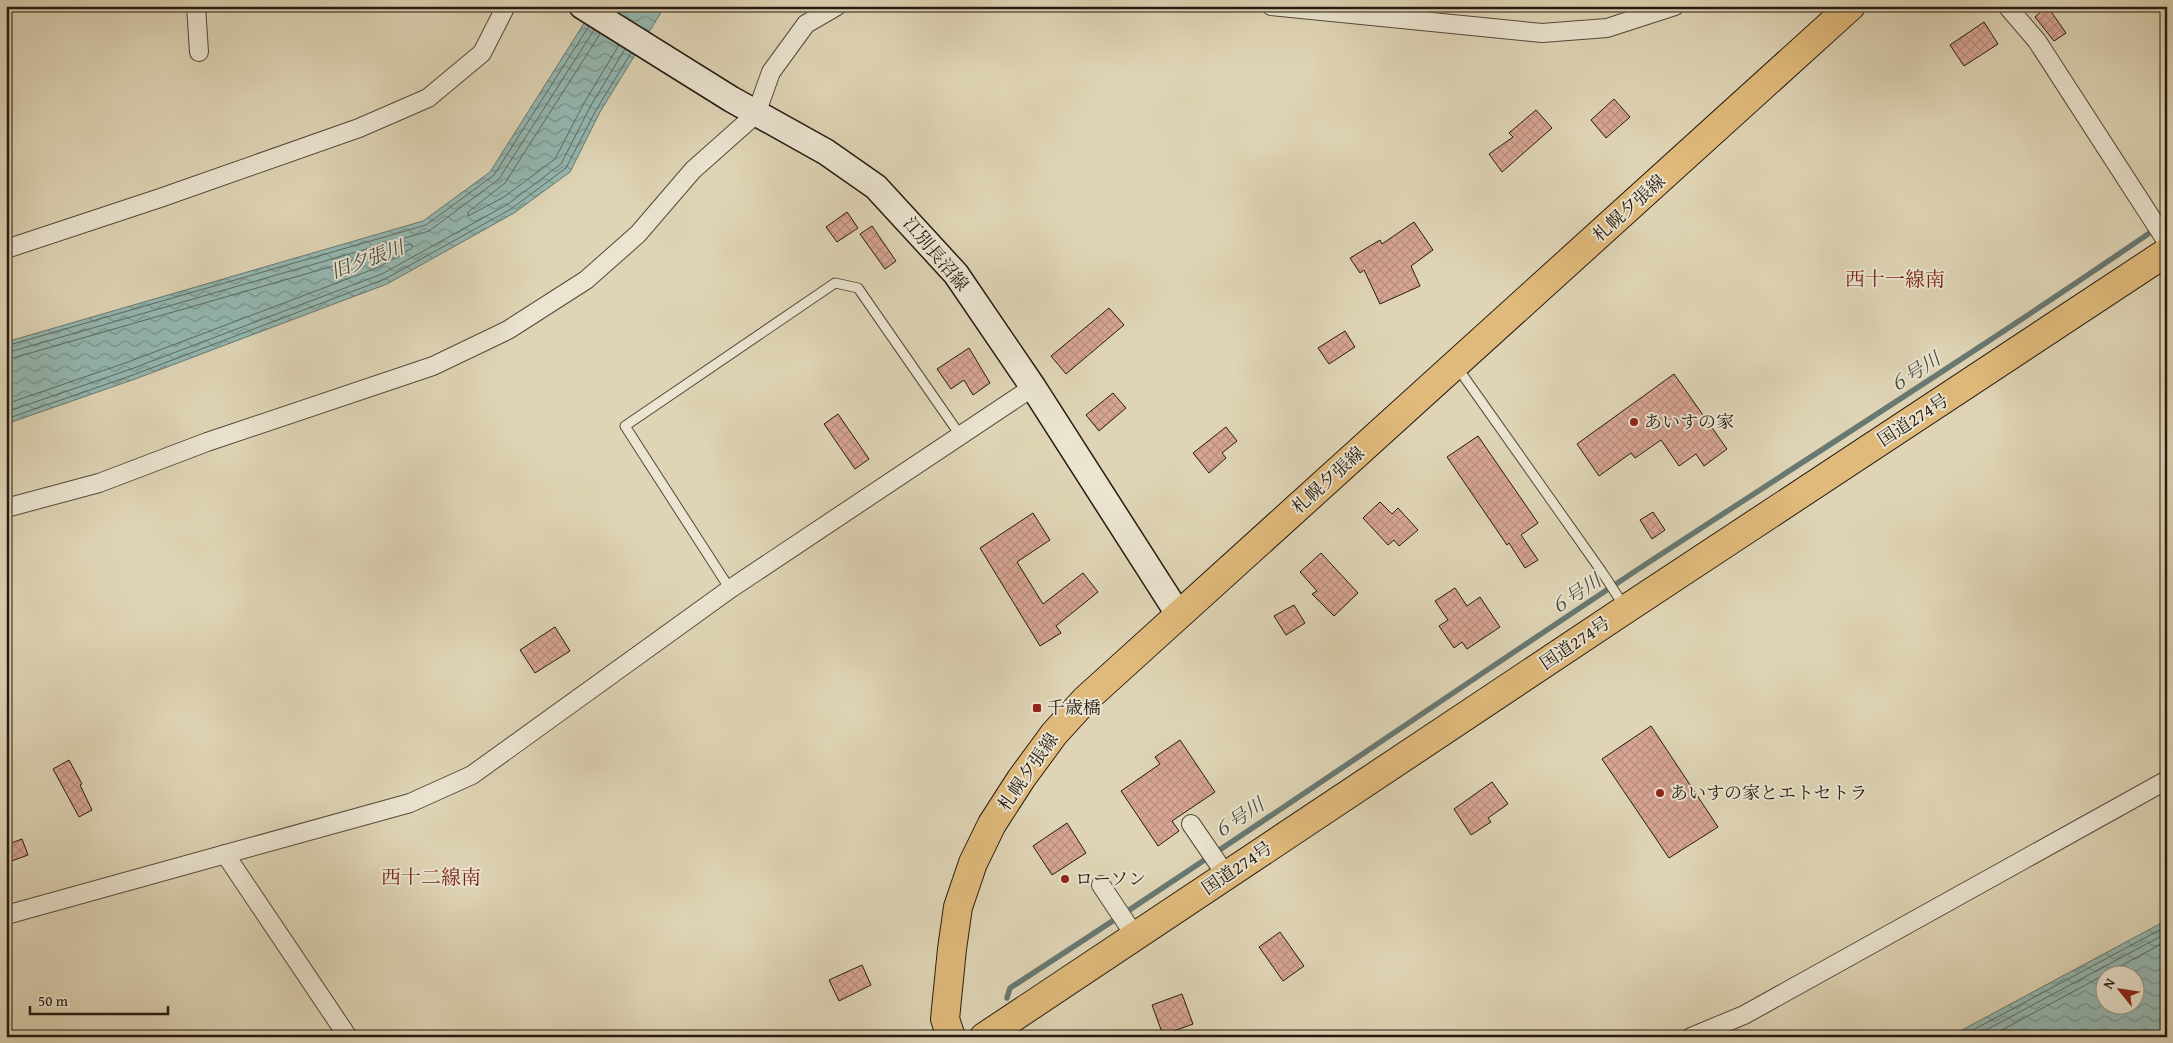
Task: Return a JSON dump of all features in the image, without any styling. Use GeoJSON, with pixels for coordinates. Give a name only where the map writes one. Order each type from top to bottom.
{"type":"FeatureCollection","features":[{"type":"Feature","properties":{"kind":"main road","name":"江別長沼線"},"geometry":{"type":"LineString","coordinates":[[582,6],[756,114],[826,152],[876,187],[956,274],[1033,387],[1179,615]]}},
{"type":"Feature","properties":{"kind":"main road","name":"札幌夕張線"},"geometry":{"type":"LineString","coordinates":[[951,1037],[945,1019],[958,907],[973,863],[992,824],[1054,734],[1085,700],[1851,6]]}},
{"type":"Feature","properties":{"kind":"main road","name":"国道274号"},"geometry":{"type":"LineString","coordinates":[[984,1037],[1132,931],[2166,244]]}},
{"type":"Feature","properties":{"kind":"street"},"geometry":{"type":"LineString","coordinates":[[196,6],[199,52]]}},
{"type":"Feature","properties":{"kind":"street"},"geometry":{"type":"LineString","coordinates":[[6,249],[160,198],[332,137],[428,98],[482,53],[506,6]]}},
{"type":"Feature","properties":{"kind":"street"},"geometry":{"type":"LineString","coordinates":[[6,508],[99,483],[207,442],[432,366],[508,330],[586,280],[638,234],[693,170],[756,114],[771,72],[806,24],[837,6]]}},
{"type":"Feature","properties":{"kind":"street"},"geometry":{"type":"LineString","coordinates":[[1271,6],[1542,33],[1607,28],[1675,6]]}},
{"type":"Feature","properties":{"kind":"street"},"geometry":{"type":"LineString","coordinates":[[2006,6],[2037,41],[2166,244]]}},
{"type":"Feature","properties":{"kind":"street"},"geometry":{"type":"LineString","coordinates":[[6,916],[410,803],[472,775],[730,589],[1033,387]]}},
{"type":"Feature","properties":{"kind":"street"},"geometry":{"type":"LineString","coordinates":[[1691,1037],[1744,1016],[2167,780]]}},
{"type":"Feature","properties":{"kind":"street"},"geometry":{"type":"LineString","coordinates":[[1192,824],[1223,870]]}},
{"type":"Feature","properties":{"kind":"street"},"geometry":{"type":"LineString","coordinates":[[225,854],[348,1037]]}},
{"type":"Feature","properties":{"kind":"street"},"geometry":{"type":"LineString","coordinates":[[1101,885],[1132,931]]}},
{"type":"Feature","properties":{"kind":"lane"},"geometry":{"type":"LineString","coordinates":[[730,589],[625,426],[834,283],[858,288],[960,435]]}},
{"type":"Feature","properties":{"kind":"lane"},"geometry":{"type":"LineString","coordinates":[[1456,365],[1623,604]]}},
{"type":"Feature","properties":{"kind":"water","name":"旧夕張川"},"geometry":{"type":"Polygon","coordinates":[[[595,6],[665,6],[600,112],[570,172],[514,213],[387,284],[135,379],[6,424],[6,342],[423,221],[490,172],[595,6]]]}},
{"type":"Feature","properties":{"kind":"water"},"geometry":{"type":"Polygon","coordinates":[[[2167,920],[2167,1037],[1949,1037],[2167,920]]]}},
{"type":"Feature","properties":{"kind":"building"},"geometry":{"type":"Polygon","coordinates":[[[2047,6],[2066,33],[2054,41],[2035,17],[2047,6]]]}},
{"type":"Feature","properties":{"kind":"building"},"geometry":{"type":"Polygon","coordinates":[[[1984,22],[1998,44],[1964,66],[1950,45],[1984,22]]]}},
{"type":"Feature","properties":{"kind":"building"},"geometry":{"type":"Polygon","coordinates":[[[1614,99],[1630,117],[1606,138],[1591,120],[1614,99]]]}},
{"type":"Feature","properties":{"kind":"building"},"geometry":{"type":"Polygon","coordinates":[[[1536,110],[1552,128],[1502,172],[1489,154],[1513,137],[1509,133],[1536,110]]]}},
{"type":"Feature","properties":{"kind":"building"},"geometry":{"type":"Polygon","coordinates":[[[847,212],[858,228],[837,242],[826,227],[847,212]]]}},
{"type":"Feature","properties":{"kind":"building"},"geometry":{"type":"Polygon","coordinates":[[[1414,222],[1433,250],[1411,266],[1420,286],[1380,304],[1364,270],[1360,273],[1350,258],[1380,240],[1382,244],[1414,222]]]}},
{"type":"Feature","properties":{"kind":"building"},"geometry":{"type":"Polygon","coordinates":[[[872,226],[896,261],[885,269],[860,234],[872,226]]]}},
{"type":"Feature","properties":{"kind":"building"},"geometry":{"type":"Polygon","coordinates":[[[1109,308],[1124,325],[1066,374],[1051,356],[1109,308]]]}},
{"type":"Feature","properties":{"kind":"building"},"geometry":{"type":"Polygon","coordinates":[[[1345,331],[1355,347],[1329,364],[1318,348],[1345,331]]]}},
{"type":"Feature","properties":{"kind":"building"},"geometry":{"type":"Polygon","coordinates":[[[969,348],[990,383],[973,395],[964,380],[951,389],[937,369],[969,348]]]}},
{"type":"Feature","properties":{"kind":"building","name":"あいすの家"},"geometry":{"type":"Polygon","coordinates":[[[1674,374],[1727,449],[1704,466],[1696,454],[1679,466],[1661,440],[1635,458],[1631,453],[1599,476],[1577,444],[1674,374]]]}},
{"type":"Feature","properties":{"kind":"building"},"geometry":{"type":"Polygon","coordinates":[[[1113,393],[1126,408],[1099,431],[1086,415],[1113,393]]]}},
{"type":"Feature","properties":{"kind":"building"},"geometry":{"type":"Polygon","coordinates":[[[838,414],[869,459],[855,469],[824,424],[838,414]]]}},
{"type":"Feature","properties":{"kind":"building"},"geometry":{"type":"Polygon","coordinates":[[[1226,427],[1237,441],[1222,453],[1226,458],[1209,473],[1193,453],[1226,427]]]}},
{"type":"Feature","properties":{"kind":"building"},"geometry":{"type":"Polygon","coordinates":[[[1478,436],[1538,523],[1521,535],[1538,560],[1525,568],[1509,543],[1507,545],[1447,457],[1478,436]]]}},
{"type":"Feature","properties":{"kind":"building"},"geometry":{"type":"Polygon","coordinates":[[[1380,502],[1392,514],[1398,508],[1418,530],[1399,546],[1394,540],[1388,545],[1363,518],[1380,502]]]}},
{"type":"Feature","properties":{"kind":"building"},"geometry":{"type":"Polygon","coordinates":[[[1653,512],[1665,530],[1652,539],[1640,520],[1653,512]]]}},
{"type":"Feature","properties":{"kind":"building"},"geometry":{"type":"Polygon","coordinates":[[[1033,513],[1050,540],[1017,562],[1043,604],[1083,573],[1098,592],[1056,626],[1061,633],[1040,646],[980,548],[1033,513]]]}},
{"type":"Feature","properties":{"kind":"building"},"geometry":{"type":"Polygon","coordinates":[[[1321,553],[1358,593],[1334,616],[1312,594],[1317,591],[1300,572],[1321,553]]]}},
{"type":"Feature","properties":{"kind":"building"},"geometry":{"type":"Polygon","coordinates":[[[1455,588],[1467,606],[1480,597],[1500,627],[1467,649],[1462,642],[1454,648],[1439,626],[1448,620],[1435,601],[1455,588]]]}},
{"type":"Feature","properties":{"kind":"building"},"geometry":{"type":"Polygon","coordinates":[[[1294,605],[1305,623],[1286,635],[1274,616],[1294,605]]]}},
{"type":"Feature","properties":{"kind":"building"},"geometry":{"type":"Polygon","coordinates":[[[555,627],[570,651],[535,673],[520,650],[555,627]]]}},
{"type":"Feature","properties":{"kind":"building","name":"あいすの家とエトセトラ"},"geometry":{"type":"Polygon","coordinates":[[[1651,726],[1718,827],[1669,858],[1602,759],[1651,726]]]}},
{"type":"Feature","properties":{"kind":"building"},"geometry":{"type":"Polygon","coordinates":[[[1180,740],[1215,792],[1172,821],[1179,831],[1158,846],[1121,791],[1160,764],[1155,757],[1180,740]]]}},
{"type":"Feature","properties":{"kind":"building"},"geometry":{"type":"Polygon","coordinates":[[[69,760],[82,784],[80,785],[92,810],[79,817],[53,769],[69,760]]]}},
{"type":"Feature","properties":{"kind":"building"},"geometry":{"type":"Polygon","coordinates":[[[1492,782],[1508,804],[1488,818],[1491,822],[1471,835],[1454,809],[1492,782]]]}},
{"type":"Feature","properties":{"kind":"building"},"geometry":{"type":"Polygon","coordinates":[[[1067,823],[1086,853],[1052,875],[1033,846],[1067,823]]]}},
{"type":"Feature","properties":{"kind":"building"},"geometry":{"type":"Polygon","coordinates":[[[22,839],[28,855],[6,863],[6,845],[22,839]]]}},
{"type":"Feature","properties":{"kind":"building"},"geometry":{"type":"Polygon","coordinates":[[[1280,932],[1304,966],[1283,981],[1259,947],[1280,932]]]}},
{"type":"Feature","properties":{"kind":"building"},"geometry":{"type":"Polygon","coordinates":[[[862,965],[871,985],[839,1001],[829,980],[862,965]]]}},
{"type":"Feature","properties":{"kind":"building"},"geometry":{"type":"Polygon","coordinates":[[[1182,994],[1193,1024],[1163,1035],[1152,1005],[1182,994]]]}},
{"type":"Feature","properties":{"kind":"waterway","name":"６号川"},"geometry":{"type":"LineString","coordinates":[[1007,998],[1010,988],[1637,570],[1970,354],[2167,221]]}},
{"type":"Feature","properties":{"kind":"place","name":"あいすの家"},"geometry":{"type":"Point","coordinates":[1634,422]}},
{"type":"Feature","properties":{"kind":"place","name":"千歳橋"},"geometry":{"type":"Point","coordinates":[1037,708]}},
{"type":"Feature","properties":{"kind":"place","name":"あいすの家とエトセトラ"},"geometry":{"type":"Point","coordinates":[1660,793]}},
{"type":"Feature","properties":{"kind":"place","name":"ローソン"},"geometry":{"type":"Point","coordinates":[1065,879]}},
{"type":"Feature","properties":{"kind":"district","name":"西十一線南"},"geometry":{"type":"Point","coordinates":[1895,279]}},
{"type":"Feature","properties":{"kind":"district","name":"西十二線南"},"geometry":{"type":"Point","coordinates":[431,877]}}]}
